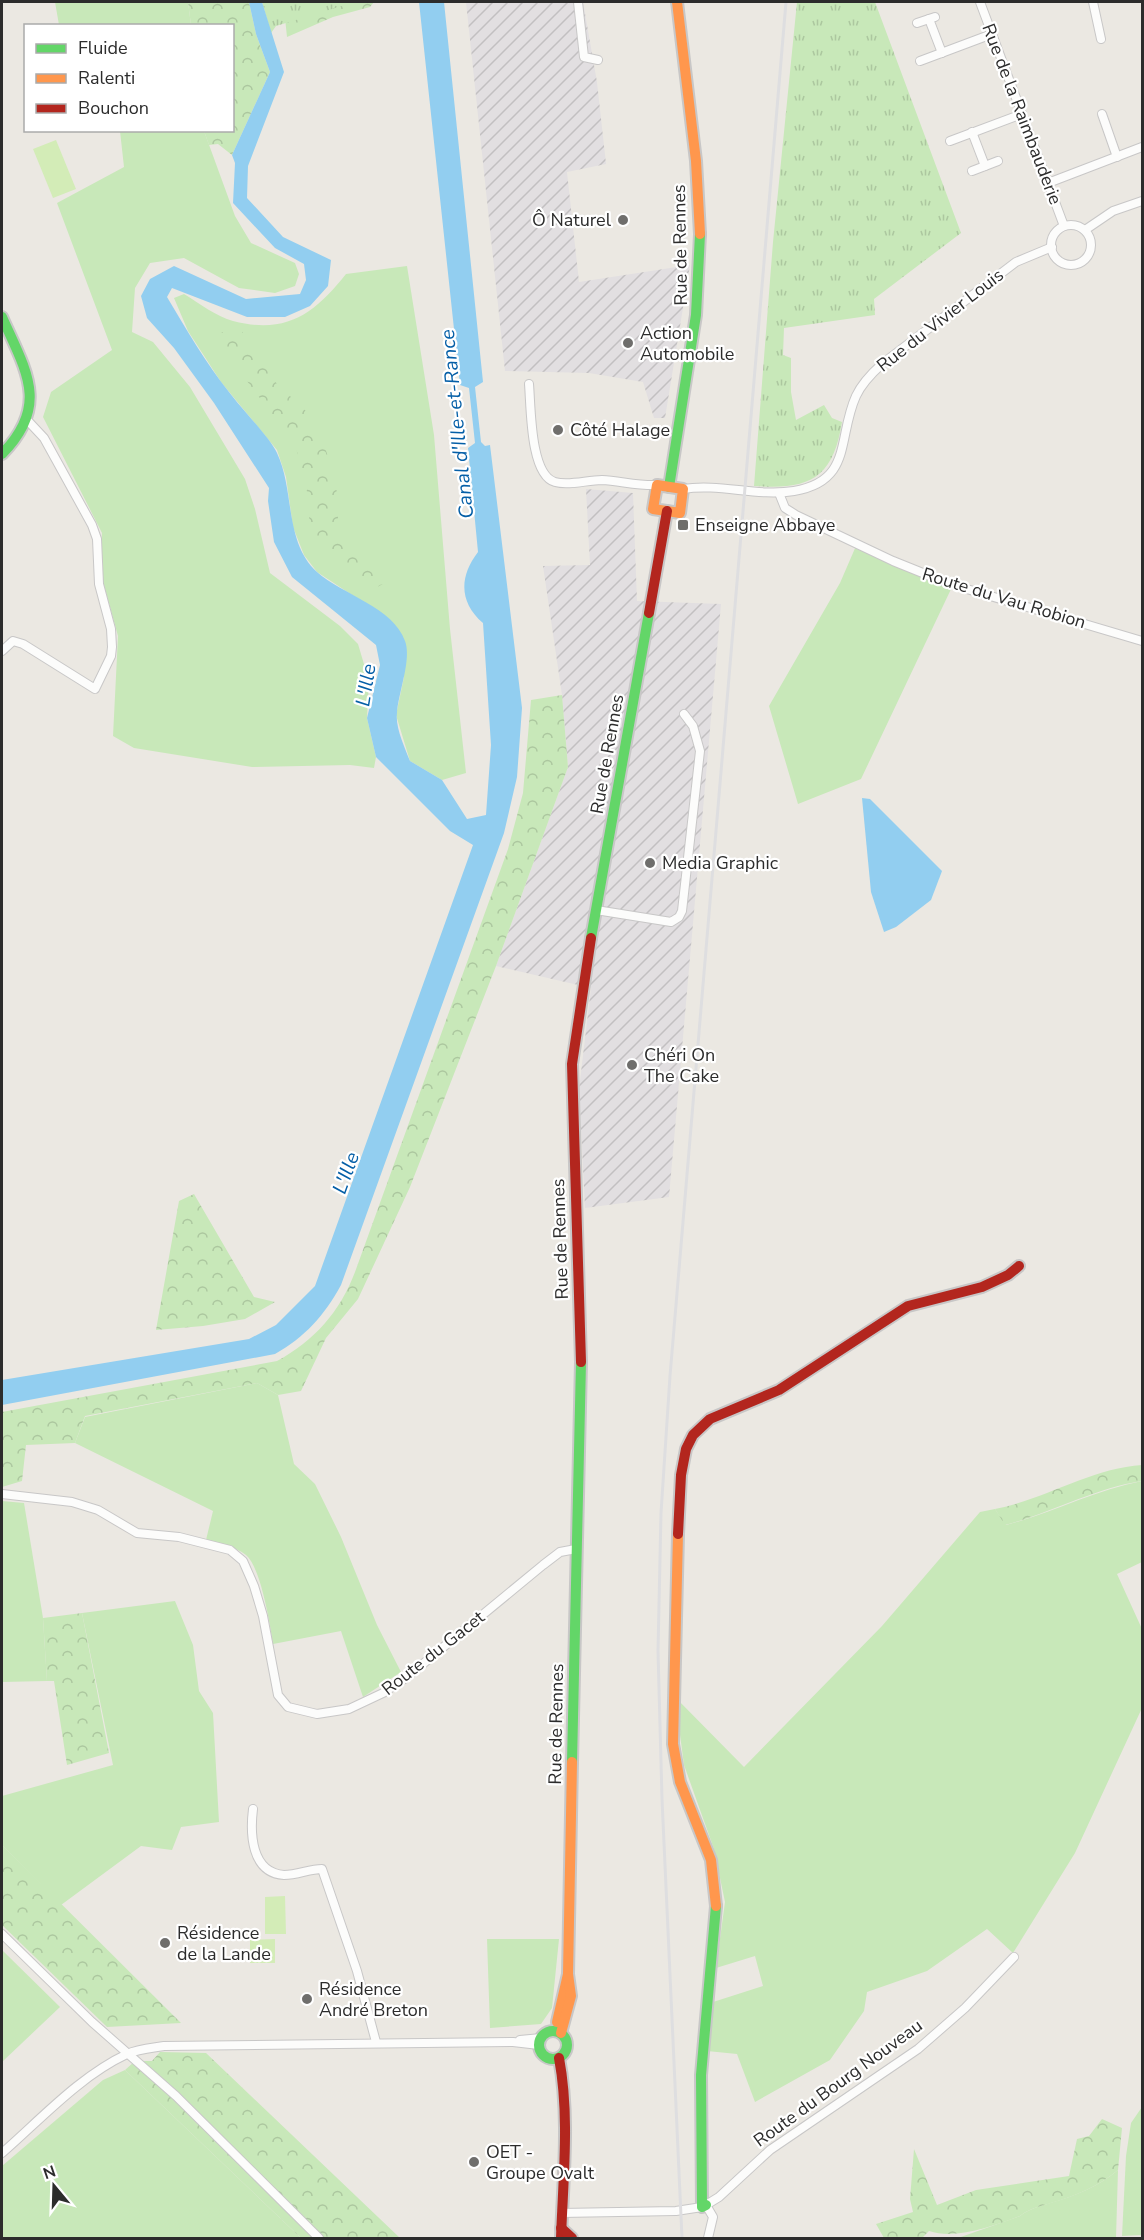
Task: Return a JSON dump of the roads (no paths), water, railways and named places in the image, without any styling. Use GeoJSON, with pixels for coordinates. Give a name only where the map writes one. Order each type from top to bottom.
{"type":"FeatureCollection","features":[{"type":"Feature","properties":{"kind":"main road","name":"Rue de Rennes"},"geometry":{"type":"LineString","coordinates":[[669,487],[693,348],[700,253],[697,187],[676,2]]}},
{"type":"Feature","properties":{"kind":"main road"},"geometry":{"type":"LineString","coordinates":[[2,317],[26,374],[32,404],[28,422],[18,439],[2,454]]}},
{"type":"Feature","properties":{"kind":"main road"},"geometry":{"type":"LineString","coordinates":[[657,485],[669,487],[683,489],[680,513],[653,509],[657,485]]}},
{"type":"Feature","properties":{"kind":"main road","name":"Rue de Rennes"},"geometry":{"type":"LineString","coordinates":[[561,2233],[563,2079],[555,2059],[568,2046],[558,2032],[564,1983],[568,1974],[576,1549],[582,1386],[572,1132],[572,1064],[596,910],[667,511]]}},
{"type":"Feature","properties":{"kind":"main road"},"geometry":{"type":"LineString","coordinates":[[704,2206],[701,2075],[716,1908],[711,1860],[680,1782],[673,1744],[675,1578],[681,1475],[686,1449],[693,1435],[710,1419],[779,1390],[812,1371],[908,1306],[982,1287],[1008,1275],[1019,1266]]}},
{"type":"Feature","properties":{"kind":"main road"},"geometry":{"type":"LineString","coordinates":[[555,2059],[542,2054],[540,2042],[546,2033],[558,2032]]}},
{"type":"Feature","properties":{"kind":"main road"},"geometry":{"type":"LineString","coordinates":[[561,2233],[572,2238]]}},
{"type":"Feature","properties":{"kind":"street"},"geometry":{"type":"LineString","coordinates":[[578,2],[584,57],[598,60]]}},
{"type":"Feature","properties":{"kind":"street","name":"Rue de la Raimbauderie"},"geometry":{"type":"LineString","coordinates":[[980,2],[1064,226]]}},
{"type":"Feature","properties":{"kind":"street"},"geometry":{"type":"LineString","coordinates":[[1093,2],[1101,39]]}},
{"type":"Feature","properties":{"kind":"street"},"geometry":{"type":"LineString","coordinates":[[917,23],[932,18],[942,53]]}},
{"type":"Feature","properties":{"kind":"street"},"geometry":{"type":"LineString","coordinates":[[920,61],[992,34]]}},
{"type":"Feature","properties":{"kind":"street"},"geometry":{"type":"LineString","coordinates":[[950,141],[1022,114]]}},
{"type":"Feature","properties":{"kind":"street"},"geometry":{"type":"LineString","coordinates":[[1102,114],[1117,157]]}},
{"type":"Feature","properties":{"kind":"street"},"geometry":{"type":"LineString","coordinates":[[972,132],[985,166]]}},
{"type":"Feature","properties":{"kind":"street"},"geometry":{"type":"LineString","coordinates":[[1048,183],[1143,147]]}},
{"type":"Feature","properties":{"kind":"street"},"geometry":{"type":"LineString","coordinates":[[972,171],[998,161]]}},
{"type":"Feature","properties":{"kind":"street"},"geometry":{"type":"LineString","coordinates":[[1085,230],[1113,211],[1143,201]]}},
{"type":"Feature","properties":{"kind":"street"},"geometry":{"type":"LineString","coordinates":[[1073,225],[1085,230],[1091,240],[1090,250],[1080,262],[1065,264],[1056,257],[1052,248],[1054,235],[1064,226],[1073,225]]}},
{"type":"Feature","properties":{"kind":"street","name":"Rue du Vivier Louis"},"geometry":{"type":"LineString","coordinates":[[683,489],[780,493],[814,486],[832,473],[842,456],[848,421],[856,395],[867,378],[882,364],[1016,262],[1052,248]]}},
{"type":"Feature","properties":{"kind":"street"},"geometry":{"type":"LineString","coordinates":[[529,384],[536,455],[539,467],[545,476],[555,482],[611,480],[657,485]]}},
{"type":"Feature","properties":{"kind":"street"},"geometry":{"type":"LineString","coordinates":[[2,651],[13,641],[23,644],[95,690],[111,656],[111,629],[99,584],[97,539],[92,525],[45,438],[28,422]]}},
{"type":"Feature","properties":{"kind":"street","name":"Route du Vau Robion"},"geometry":{"type":"LineString","coordinates":[[780,493],[785,508],[796,515],[893,561],[969,591],[1143,641]]}},
{"type":"Feature","properties":{"kind":"street"},"geometry":{"type":"LineString","coordinates":[[596,910],[671,921],[679,917],[682,911],[700,751],[693,726],[684,714]]}},
{"type":"Feature","properties":{"kind":"street","name":"Route du Gacet"},"geometry":{"type":"LineString","coordinates":[[2,1494],[48,1498],[80,1504],[98,1510],[136,1533],[179,1537],[230,1550],[243,1561],[254,1586],[263,1616],[278,1695],[288,1707],[317,1714],[349,1709],[383,1693],[407,1677],[560,1552],[576,1549]]}},
{"type":"Feature","properties":{"kind":"street"},"geometry":{"type":"LineString","coordinates":[[253,1809],[250,1839],[255,1854],[266,1866],[281,1875],[322,1869],[376,2042]]}},
{"type":"Feature","properties":{"kind":"street"},"geometry":{"type":"LineString","coordinates":[[2,1934],[92,2022],[130,2053],[176,2096],[319,2238]]}},
{"type":"Feature","properties":{"kind":"street","name":"Route du Bourg Nouveau"},"geometry":{"type":"LineString","coordinates":[[561,2213],[676,2211],[704,2206],[719,2197],[770,2150],[918,2049],[965,2008],[1014,1957]]}},
{"type":"Feature","properties":{"kind":"street"},"geometry":{"type":"LineString","coordinates":[[2,2153],[78,2086],[130,2053],[164,2046],[208,2043],[540,2042]]}},
{"type":"Feature","properties":{"kind":"street"},"geometry":{"type":"LineString","coordinates":[[704,2206],[713,2217],[708,2238]]}},
{"type":"Feature","properties":{"kind":"water"},"geometry":{"type":"Polygon","coordinates":[[[249,2],[262,2],[284,72],[248,166],[247,198],[283,237],[331,260],[328,286],[310,306],[285,317],[247,317],[172,288],[167,297],[212,369],[277,453],[283,468],[291,516],[299,546],[307,560],[317,572],[379,610],[399,629],[407,648],[397,719],[403,744],[410,761],[442,780],[467,819],[486,815],[491,745],[483,623],[469,607],[464,589],[467,571],[478,552],[468,448],[475,443],[469,388],[460,385],[419,2],[444,2],[483,382],[475,387],[481,442],[485,446],[490,445],[522,708],[517,777],[504,833],[341,1285],[321,1316],[305,1333],[275,1354],[2,1405],[2,1380],[249,1339],[276,1325],[315,1286],[473,845],[450,831],[376,757],[367,718],[380,665],[376,645],[292,577],[274,542],[268,501],[269,488],[214,403],[174,348],[147,318],[141,296],[150,279],[174,266],[246,299],[300,294],[306,280],[304,264],[275,248],[233,203],[235,163],[232,155],[270,72],[256,34],[249,2]]]}},
{"type":"Feature","properties":{"kind":"water"},"geometry":{"type":"Polygon","coordinates":[[[862,798],[870,799],[942,871],[931,900],[896,927],[884,932],[871,892],[862,798]]]}},
{"type":"Feature","properties":{"kind":"railway"},"geometry":{"type":"LineString","coordinates":[[682,2238],[662,1799],[658,1651],[661,1513],[670,1376],[786,2]]}},
{"type":"Feature","properties":{"kind":"place","name":"Ô Naturel"},"geometry":{"type":"Point","coordinates":[623,220]}},
{"type":"Feature","properties":{"kind":"place","name":"Action Automobile"},"geometry":{"type":"Point","coordinates":[628,343]}},
{"type":"Feature","properties":{"kind":"place","name":"Côté Halage"},"geometry":{"type":"Point","coordinates":[558,430]}},
{"type":"Feature","properties":{"kind":"place","name":"Enseigne Abbaye"},"geometry":{"type":"Point","coordinates":[683,525]}},
{"type":"Feature","properties":{"kind":"place","name":"Media Graphic"},"geometry":{"type":"Point","coordinates":[650,863]}},
{"type":"Feature","properties":{"kind":"place","name":"Chéri On The Cake"},"geometry":{"type":"Point","coordinates":[632,1065]}},
{"type":"Feature","properties":{"kind":"place","name":"Résidence de la Lande"},"geometry":{"type":"Point","coordinates":[165,1943]}},
{"type":"Feature","properties":{"kind":"place","name":"Résidence André Breton"},"geometry":{"type":"Point","coordinates":[307,1999]}},
{"type":"Feature","properties":{"kind":"place","name":"OET - Groupe Ovalt"},"geometry":{"type":"Point","coordinates":[474,2162]}},
{"type":"Feature","properties":{"kind":"water label","name":"Canal d'Ille-et-Rance"},"geometry":{"type":"Point","coordinates":[457,424]}},
{"type":"Feature","properties":{"kind":"water label","name":"L'Ille"},"geometry":{"type":"Point","coordinates":[366,685]}},
{"type":"Feature","properties":{"kind":"water label","name":"L'Ille"},"geometry":{"type":"Point","coordinates":[346,1173]}}]}
